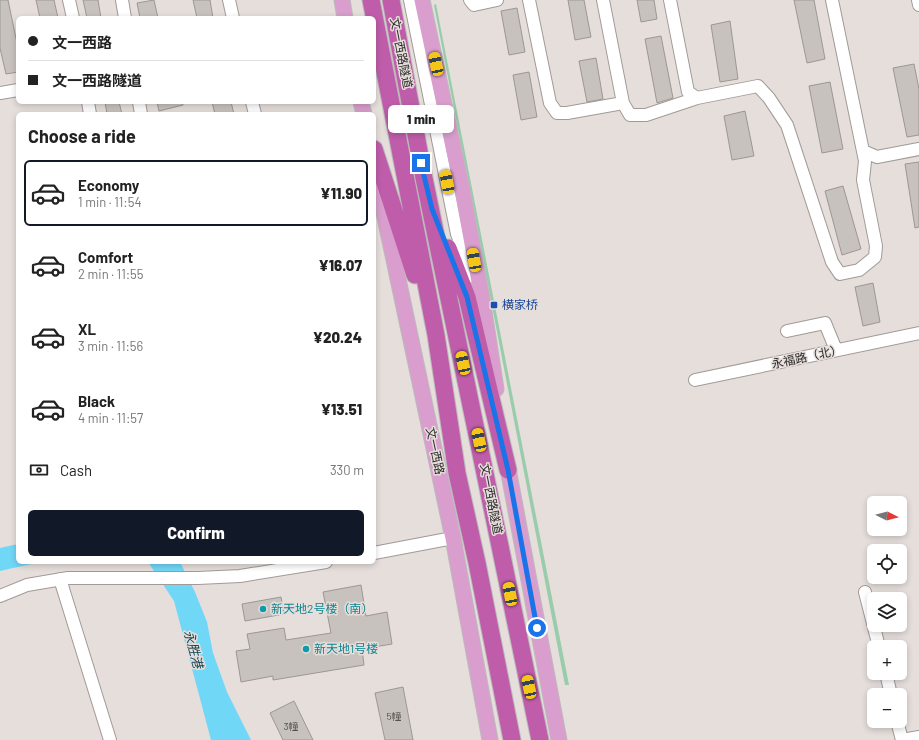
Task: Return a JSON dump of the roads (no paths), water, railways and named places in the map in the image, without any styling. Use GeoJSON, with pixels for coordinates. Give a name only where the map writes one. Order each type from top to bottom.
{"type":"FeatureCollection","features":[{"type":"Feature","properties":{"kind":"highway","name":"文一西路隧道"},"geometry":{"type":"LineString","coordinates":[[371,0],[374,16]]}},
{"type":"Feature","properties":{"kind":"highway","name":"文一西路隧道"},"geometry":{"type":"LineString","coordinates":[[391,0],[424,178],[432,209],[540,740]]}},
{"type":"Feature","properties":{"kind":"highway","name":"文一西路隧道"},"geometry":{"type":"LineString","coordinates":[[376,26],[436,335],[457,473],[477,563],[512,740]]}},
{"type":"Feature","properties":{"kind":"highway"},"geometry":{"type":"LineString","coordinates":[[376,155],[436,335]]}},
{"type":"Feature","properties":{"kind":"highway"},"geometry":{"type":"LineString","coordinates":[[432,209],[467,297],[508,470]]}},
{"type":"Feature","properties":{"kind":"main road"},"geometry":{"type":"LineString","coordinates":[[342,0],[345,16]]}},
{"type":"Feature","properties":{"kind":"main road"},"geometry":{"type":"LineString","coordinates":[[421,0],[462,189],[482,298],[508,470],[559,740]]}},
{"type":"Feature","properties":{"kind":"main road","name":"文一西路"},"geometry":{"type":"LineString","coordinates":[[376,172],[453,538],[490,740]]}},
{"type":"Feature","properties":{"kind":"street"},"geometry":{"type":"LineString","coordinates":[[69,0],[73,16]]}},
{"type":"Feature","properties":{"kind":"street"},"geometry":{"type":"LineString","coordinates":[[122,0],[125,16]]}},
{"type":"Feature","properties":{"kind":"street"},"geometry":{"type":"LineString","coordinates":[[230,0],[233,16]]}},
{"type":"Feature","properties":{"kind":"street"},"geometry":{"type":"LineString","coordinates":[[470,0],[474,5],[497,0]]}},
{"type":"Feature","properties":{"kind":"street"},"geometry":{"type":"LineString","coordinates":[[529,0],[550,103],[557,112],[568,113],[623,104]]}},
{"type":"Feature","properties":{"kind":"street"},"geometry":{"type":"LineString","coordinates":[[603,0],[623,104],[630,115],[646,115],[697,98],[758,86],[770,98],[787,125],[832,262],[840,274],[859,270],[874,257],[876,246],[862,180],[865,161],[832,0]]}},
{"type":"Feature","properties":{"kind":"street"},"geometry":{"type":"LineString","coordinates":[[670,0],[688,92],[697,98]]}},
{"type":"Feature","properties":{"kind":"street"},"geometry":{"type":"LineString","coordinates":[[918,0],[919,5]]}},
{"type":"Feature","properties":{"kind":"street"},"geometry":{"type":"LineString","coordinates":[[0,93],[16,90]]}},
{"type":"Feature","properties":{"kind":"street"},"geometry":{"type":"LineString","coordinates":[[863,151],[877,157],[919,149]]}},
{"type":"Feature","properties":{"kind":"street"},"geometry":{"type":"LineString","coordinates":[[787,331],[825,323],[836,350]]}},
{"type":"Feature","properties":{"kind":"street","name":"永福路（北）"},"geometry":{"type":"LineString","coordinates":[[695,380],[919,333]]}},
{"type":"Feature","properties":{"kind":"street"},"geometry":{"type":"LineString","coordinates":[[376,553],[453,538]]}},
{"type":"Feature","properties":{"kind":"street"},"geometry":{"type":"LineString","coordinates":[[0,596],[27,585],[60,579],[140,577],[198,578],[270,567],[304,564]]}},
{"type":"Feature","properties":{"kind":"street"},"geometry":{"type":"LineString","coordinates":[[60,579],[110,740]]}},
{"type":"Feature","properties":{"kind":"street"},"geometry":{"type":"LineString","coordinates":[[865,592],[877,640]]}},
{"type":"Feature","properties":{"kind":"street"},"geometry":{"type":"LineString","coordinates":[[899,728],[902,740],[919,738]]}},
{"type":"Feature","properties":{"kind":"water"},"geometry":{"type":"Polygon","coordinates":[[[16,544],[16,564],[31,564],[0,571],[0,548],[16,544]]]}},
{"type":"Feature","properties":{"kind":"water","name":"永胜港"},"geometry":{"type":"Polygon","coordinates":[[[149,564],[181,564],[195,592],[207,622],[213,653],[227,692],[251,740],[211,740],[174,601],[149,564]]]}},
{"type":"Feature","properties":{"kind":"place","name":"横家桥"},"geometry":{"type":"Point","coordinates":[494,305]}},
{"type":"Feature","properties":{"kind":"place","name":"新天地2号楼（南）"},"geometry":{"type":"Point","coordinates":[263,609]}},
{"type":"Feature","properties":{"kind":"place","name":"新天地1号楼"},"geometry":{"type":"Point","coordinates":[306,649]}}]}
